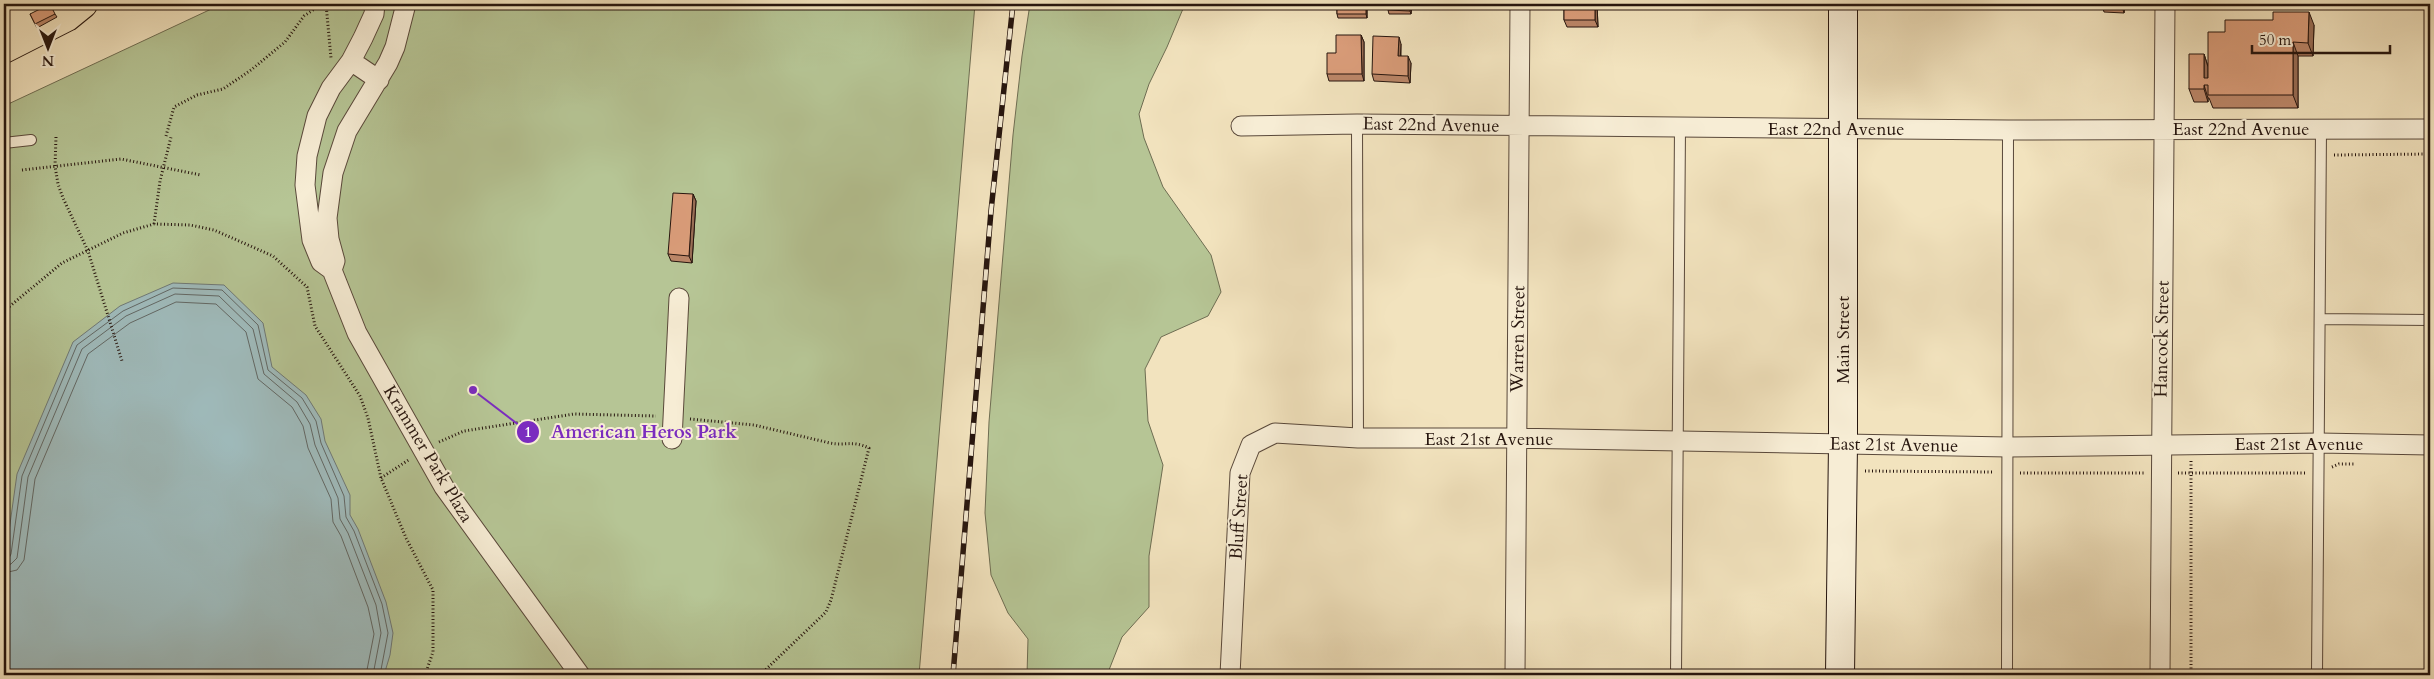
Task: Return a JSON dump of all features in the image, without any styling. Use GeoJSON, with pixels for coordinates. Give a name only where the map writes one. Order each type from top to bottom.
{"type":"FeatureCollection","features":[{"type":"Feature","properties":{"kind":"main road"},"geometry":{"type":"LineString","coordinates":[[4,25],[44,4]]}},
{"type":"Feature","properties":{"kind":"main road"},"geometry":{"type":"LineString","coordinates":[[4,50],[67,17],[83,4]]}},
{"type":"Feature","properties":{"kind":"street","name":"Krammer Park Plaza"},"geometry":{"type":"LineString","coordinates":[[375,4],[374,14],[351,61],[331,88],[317,116],[307,156],[306,196],[312,240],[322,262],[332,270],[357,333],[444,488],[580,675]]}},
{"type":"Feature","properties":{"kind":"street","name":"Krammer Park Plaza"},"geometry":{"type":"LineString","coordinates":[[332,270],[335,261],[329,239],[327,218],[333,173],[347,131],[379,80],[395,47],[406,4]]}},
{"type":"Feature","properties":{"kind":"street","name":"Warren Street"},"geometry":{"type":"LineString","coordinates":[[1515,675],[1520,4]]}},
{"type":"Feature","properties":{"kind":"street","name":"Main Street"},"geometry":{"type":"LineString","coordinates":[[1840,675],[1843,444],[1842,4]]}},
{"type":"Feature","properties":{"kind":"street","name":"Hancock Street"},"geometry":{"type":"LineString","coordinates":[[2160,675],[2160,446],[2165,4]]}},
{"type":"Feature","properties":{"kind":"street"},"geometry":{"type":"LineString","coordinates":[[351,61],[379,80]]}},
{"type":"Feature","properties":{"kind":"street","name":"East 22nd Avenue"},"geometry":{"type":"LineString","coordinates":[[1241,126],[1357,124],[2008,130],[2430,129]]}},
{"type":"Feature","properties":{"kind":"street"},"geometry":{"type":"LineString","coordinates":[[672,439],[679,298]]}},
{"type":"Feature","properties":{"kind":"street","name":"Bluff Street"},"geometry":{"type":"LineString","coordinates":[[1230,675],[1240,472],[1251,445],[1275,434],[1358,438]]}},
{"type":"Feature","properties":{"kind":"street","name":"East 21st Avenue"},"geometry":{"type":"LineString","coordinates":[[1358,438],[1517,438],[2008,447],[2319,443],[2430,445]]}},
{"type":"Feature","properties":{"kind":"lane"},"geometry":{"type":"LineString","coordinates":[[1357,124],[1358,438]]}},
{"type":"Feature","properties":{"kind":"lane"},"geometry":{"type":"LineString","coordinates":[[1676,675],[1676,441],[1680,128]]}},
{"type":"Feature","properties":{"kind":"lane"},"geometry":{"type":"LineString","coordinates":[[2317,675],[2321,129]]}},
{"type":"Feature","properties":{"kind":"lane"},"geometry":{"type":"LineString","coordinates":[[2007,675],[2008,130]]}},
{"type":"Feature","properties":{"kind":"lane"},"geometry":{"type":"LineString","coordinates":[[4,143],[31,140]]}},
{"type":"Feature","properties":{"kind":"lane"},"geometry":{"type":"LineString","coordinates":[[2320,319],[2430,320]]}},
{"type":"Feature","properties":{"kind":"path"},"geometry":{"type":"LineString","coordinates":[[166,136],[174,107],[198,95],[223,89],[251,70],[285,42],[304,16],[322,4]]}},
{"type":"Feature","properties":{"kind":"path"},"geometry":{"type":"LineString","coordinates":[[56,137],[55,166],[63,198],[88,251],[122,361]]}},
{"type":"Feature","properties":{"kind":"path"},"geometry":{"type":"LineString","coordinates":[[154,224],[163,168],[171,137]]}},
{"type":"Feature","properties":{"kind":"path"},"geometry":{"type":"LineString","coordinates":[[2321,155],[2430,154]]}},
{"type":"Feature","properties":{"kind":"path"},"geometry":{"type":"LineString","coordinates":[[22,170],[121,159],[201,175]]}},
{"type":"Feature","properties":{"kind":"path"},"geometry":{"type":"LineString","coordinates":[[4,309],[62,263],[123,233],[154,224],[190,225],[214,230],[273,256],[307,287],[315,326],[360,396],[368,418],[381,478],[406,538],[433,590],[432,652],[425,675]]}},
{"type":"Feature","properties":{"kind":"path"},"geometry":{"type":"LineString","coordinates":[[381,478],[423,451],[464,431],[574,414],[617,414],[754,425],[840,445],[852,442],[868,448],[831,600],[826,612],[760,675]]}},
{"type":"Feature","properties":{"kind":"path"},"geometry":{"type":"LineString","coordinates":[[2190,445],[2191,675]]}},
{"type":"Feature","properties":{"kind":"path"},"geometry":{"type":"LineString","coordinates":[[1842,471],[2160,472],[2191,474],[2319,473],[2339,464],[2357,464]]}},
{"type":"Feature","properties":{"kind":"green space"},"geometry":{"type":"Polygon","coordinates":[[[222,4],[975,4],[919,675],[4,675],[4,106],[222,4]]]}},
{"type":"Feature","properties":{"kind":"green space"},"geometry":{"type":"Polygon","coordinates":[[[1030,4],[1185,4],[1149,84],[1139,114],[1144,138],[1163,187],[1211,255],[1221,292],[1208,316],[1161,337],[1145,369],[1148,421],[1163,465],[1149,556],[1149,607],[1122,637],[1107,675],[1027,675],[1028,639],[1008,613],[991,575],[985,513],[989,422],[1013,135],[1030,4]]]}},
{"type":"Feature","properties":{"kind":"water"},"geometry":{"type":"Polygon","coordinates":[[[173,283],[224,285],[263,323],[272,367],[306,395],[321,419],[325,441],[350,495],[350,515],[358,529],[386,602],[393,633],[390,655],[384,675],[4,675],[4,567],[17,474],[73,342],[120,306],[173,283]]]}},
{"type":"Feature","properties":{"kind":"building"},"geometry":{"type":"Polygon","coordinates":[[[50,4],[55,14],[35,24],[30,14],[50,4]]]}},
{"type":"Feature","properties":{"kind":"building"},"geometry":{"type":"Polygon","coordinates":[[[1337,4],[1366,4],[1366,14],[1337,14],[1337,4]]]}},
{"type":"Feature","properties":{"kind":"building"},"geometry":{"type":"Polygon","coordinates":[[[1388,4],[1410,4],[1410,11],[1388,10],[1388,4]]]}},
{"type":"Feature","properties":{"kind":"building"},"geometry":{"type":"Polygon","coordinates":[[[1564,4],[1595,4],[1595,20],[1564,20],[1564,4]]]}},
{"type":"Feature","properties":{"kind":"building"},"geometry":{"type":"Polygon","coordinates":[[[2122,4],[2122,6],[2102,5],[2122,4]]]}},
{"type":"Feature","properties":{"kind":"building"},"geometry":{"type":"Polygon","coordinates":[[[2273,12],[2309,12],[2308,43],[2293,42],[2293,95],[2208,95],[2208,85],[2204,85],[2204,89],[2189,89],[2189,54],[2204,54],[2204,78],[2208,78],[2208,32],[2225,32],[2225,20],[2273,20],[2273,12]]]}},
{"type":"Feature","properties":{"kind":"building"},"geometry":{"type":"Polygon","coordinates":[[[1336,35],[1361,35],[1362,74],[1327,74],[1327,53],[1336,53],[1336,35]]]}},
{"type":"Feature","properties":{"kind":"building"},"geometry":{"type":"Polygon","coordinates":[[[1373,36],[1399,37],[1398,56],[1408,56],[1408,76],[1372,74],[1373,36]]]}},
{"type":"Feature","properties":{"kind":"building"},"geometry":{"type":"Polygon","coordinates":[[[673,193],[693,194],[689,256],[668,254],[673,193]]]}},
{"type":"Feature","properties":{"kind":"railway"},"geometry":{"type":"LineString","coordinates":[[953,675],[991,211],[1013,4]]}},
{"type":"Feature","properties":{"kind":"place","name":"American Heros Park"},"geometry":{"type":"Point","coordinates":[473,390]}}]}
